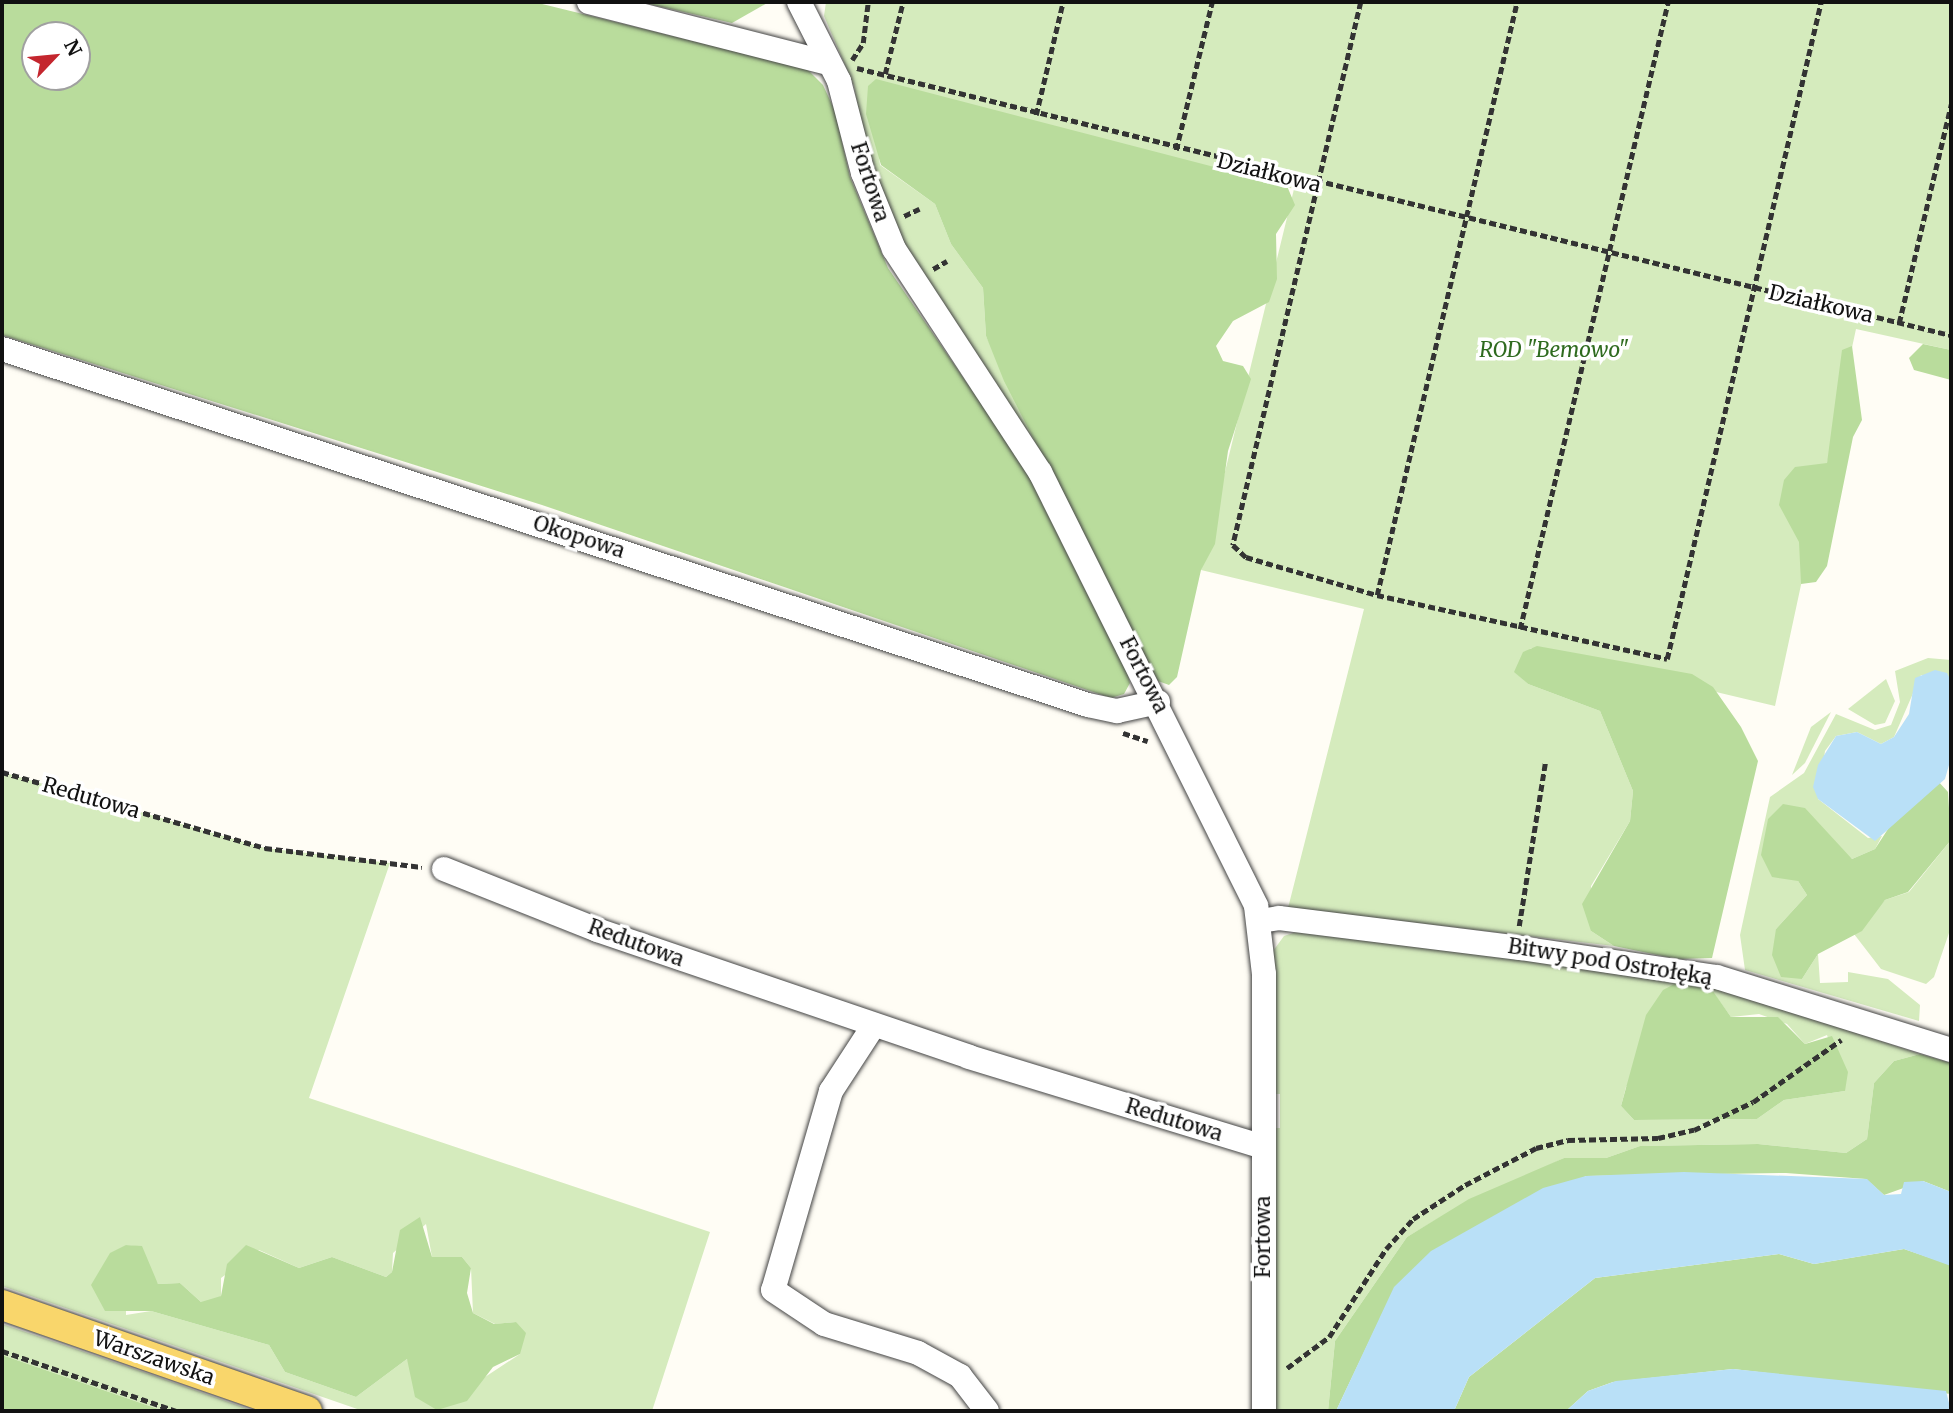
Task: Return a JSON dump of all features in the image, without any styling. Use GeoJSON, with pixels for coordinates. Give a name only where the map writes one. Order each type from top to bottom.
{"type":"FeatureCollection","features":[{"type":"Feature","properties":{"kind":"main road","name":"Warszawska"},"geometry":{"type":"LineString","coordinates":[[2,1305],[307,1411]]}},
{"type":"Feature","properties":{"kind":"street"},"geometry":{"type":"LineString","coordinates":[[589,2],[836,64]]}},
{"type":"Feature","properties":{"kind":"street","name":"Fortowa"},"geometry":{"type":"LineString","coordinates":[[799,2],[836,64],[863,173],[894,249],[1016,430],[1158,702],[1260,921],[1264,1411]]}},
{"type":"Feature","properties":{"kind":"street","name":"Okopowa"},"geometry":{"type":"LineString","coordinates":[[2,349],[1088,705],[1117,710],[1158,702]]}},
{"type":"Feature","properties":{"kind":"street","name":"Redutowa"},"geometry":{"type":"LineString","coordinates":[[444,869],[597,930],[874,1025],[1263,1147]]}},
{"type":"Feature","properties":{"kind":"street","name":"Bitwy pod Ostrołęką"},"geometry":{"type":"LineString","coordinates":[[1260,921],[1279,918],[1515,947],[1717,977],[1951,1050]]}},
{"type":"Feature","properties":{"kind":"street"},"geometry":{"type":"LineString","coordinates":[[874,1025],[831,1091],[773,1290],[824,1324],[918,1353],[960,1376],[987,1411]]}},
{"type":"Feature","properties":{"kind":"path"},"geometry":{"type":"LineString","coordinates":[[836,64],[863,43],[868,2]]}},
{"type":"Feature","properties":{"kind":"path"},"geometry":{"type":"LineString","coordinates":[[886,75],[904,2]]}},
{"type":"Feature","properties":{"kind":"path"},"geometry":{"type":"LineString","coordinates":[[1036,115],[1063,2]]}},
{"type":"Feature","properties":{"kind":"path"},"geometry":{"type":"LineString","coordinates":[[1177,150],[1212,2]]}},
{"type":"Feature","properties":{"kind":"path"},"geometry":{"type":"LineString","coordinates":[[1360,2],[1232,539],[1246,557],[1377,596],[1667,659],[1821,2]]}},
{"type":"Feature","properties":{"kind":"path"},"geometry":{"type":"LineString","coordinates":[[1377,596],[1517,2]]}},
{"type":"Feature","properties":{"kind":"path"},"geometry":{"type":"LineString","coordinates":[[1520,629],[1668,2]]}},
{"type":"Feature","properties":{"kind":"path","name":"Działkowa"},"geometry":{"type":"LineString","coordinates":[[836,64],[1315,185],[1465,218],[1951,335]]}},
{"type":"Feature","properties":{"kind":"path"},"geometry":{"type":"LineString","coordinates":[[1899,323],[1951,104]]}},
{"type":"Feature","properties":{"kind":"path"},"geometry":{"type":"LineString","coordinates":[[1515,947],[1545,763]]}},
{"type":"Feature","properties":{"kind":"path","name":"Redutowa"},"geometry":{"type":"LineString","coordinates":[[2,772],[265,848],[444,869]]}},
{"type":"Feature","properties":{"kind":"path"},"geometry":{"type":"LineString","coordinates":[[1263,1372],[1291,1367],[1313,1353],[1385,1249],[1413,1219],[1465,1185],[1536,1148],[1568,1140],[1658,1138],[1694,1130],[1753,1102],[1863,1021]]}},
{"type":"Feature","properties":{"kind":"path"},"geometry":{"type":"LineString","coordinates":[[2,1351],[176,1411]]}},
{"type":"Feature","properties":{"kind":"green space"},"geometry":{"type":"Polygon","coordinates":[[[2,2],[534,2],[807,69],[823,85],[835,111],[850,177],[888,268],[1028,472],[1123,655],[1130,683],[1124,694],[1111,698],[542,505],[2,335],[2,2]]]}},
{"type":"Feature","properties":{"kind":"green space"},"geometry":{"type":"Polygon","coordinates":[[[640,2],[769,2],[732,23],[640,2]]]}},
{"type":"Feature","properties":{"kind":"green space","name":"ROD \"Bemowo\""},"geometry":{"type":"Polygon","coordinates":[[[826,2],[1951,2],[1951,350],[1856,329],[1775,706],[1531,648],[1515,672],[1528,684],[1600,711],[1633,791],[1630,821],[1591,886],[1591,931],[1614,946],[1288,908],[1364,609],[1201,570],[1294,189],[871,83],[880,165],[935,204],[951,244],[983,288],[986,336],[1049,469],[899,246],[864,140],[854,86],[824,16],[826,2]]]}},
{"type":"Feature","properties":{"kind":"green space"},"geometry":{"type":"Polygon","coordinates":[[[876,79],[1287,186],[1295,205],[1276,234],[1277,279],[1269,302],[1233,321],[1216,346],[1223,361],[1243,366],[1251,379],[1228,451],[1215,544],[1201,570],[1177,677],[1169,685],[1158,681],[1004,381],[986,336],[983,288],[951,244],[935,204],[881,165],[866,114],[868,86],[876,79]]]}},
{"type":"Feature","properties":{"kind":"green space"},"geometry":{"type":"Polygon","coordinates":[[[1923,344],[1951,350],[1951,380],[1914,370],[1909,358],[1923,344]]]}},
{"type":"Feature","properties":{"kind":"green space"},"geometry":{"type":"Polygon","coordinates":[[[1852,346],[1862,420],[1853,437],[1827,566],[1816,582],[1801,584],[1799,542],[1779,505],[1784,480],[1795,467],[1827,463],[1842,350],[1852,346]]]}},
{"type":"Feature","properties":{"kind":"green space"},"geometry":{"type":"Polygon","coordinates":[[[1537,646],[1692,674],[1713,687],[1741,727],[1758,761],[1712,958],[1677,959],[1614,946],[1591,931],[1582,904],[1630,821],[1633,791],[1600,711],[1528,684],[1514,672],[1523,652],[1537,646]]]}},
{"type":"Feature","properties":{"kind":"green space"},"geometry":{"type":"Polygon","coordinates":[[[1928,658],[1951,660],[1951,681],[1921,675],[1894,737],[1881,744],[1857,732],[1836,736],[1825,751],[1818,799],[1868,838],[1882,836],[1875,849],[1852,859],[1838,849],[1798,881],[1807,895],[1776,929],[1802,979],[1818,954],[1820,983],[1848,982],[1848,972],[1888,979],[1920,1005],[1919,1021],[1745,970],[1740,935],[1770,797],[1804,773],[1836,714],[1875,730],[1891,725],[1900,702],[1895,671],[1928,658]]]}},
{"type":"Feature","properties":{"kind":"green space"},"geometry":{"type":"Polygon","coordinates":[[[1886,679],[1895,701],[1885,723],[1875,725],[1848,709],[1886,679]]]}},
{"type":"Feature","properties":{"kind":"green space"},"geometry":{"type":"Polygon","coordinates":[[[1831,712],[1805,763],[1792,775],[1811,727],[1831,712]]]}},
{"type":"Feature","properties":{"kind":"green space"},"geometry":{"type":"Polygon","coordinates":[[[1927,769],[1948,792],[1951,840],[1908,892],[1885,900],[1862,931],[1818,954],[1802,979],[1781,977],[1772,955],[1776,929],[1807,895],[1798,881],[1772,877],[1761,855],[1768,819],[1783,804],[1805,808],[1852,859],[1875,849],[1927,769]]]}},
{"type":"Feature","properties":{"kind":"green space"},"geometry":{"type":"Polygon","coordinates":[[[2,772],[265,848],[390,863],[309,1098],[710,1232],[652,1411],[363,1411],[2,1286],[2,772]],[[426,1224],[393,1253],[392,1272],[386,1277],[332,1257],[299,1268],[259,1250],[221,1278],[221,1296],[213,1303],[201,1302],[180,1283],[158,1284],[135,1246],[126,1245],[126,1315],[151,1311],[269,1345],[285,1372],[356,1397],[407,1359],[415,1371],[482,1379],[520,1354],[516,1322],[495,1324],[473,1313],[471,1268],[462,1257],[432,1257],[426,1224]]]}},
{"type":"Feature","properties":{"kind":"green space"},"geometry":{"type":"Polygon","coordinates":[[[1951,840],[1951,927],[1934,977],[1926,984],[1881,969],[1854,934],[1885,900],[1909,892],[1951,840]]]}},
{"type":"Feature","properties":{"kind":"green space"},"geometry":{"type":"Polygon","coordinates":[[[1299,931],[1708,984],[1920,1054],[1894,1061],[1874,1083],[1867,1139],[1846,1153],[1758,1144],[1640,1146],[1606,1158],[1564,1158],[1439,1218],[1407,1237],[1335,1341],[1328,1411],[1272,1411],[1273,1128],[1280,1128],[1280,1094],[1272,1094],[1273,951],[1284,936],[1299,931]],[[1710,988],[1626,1087],[1621,1106],[1634,1120],[1757,1119],[1784,1100],[1845,1091],[1827,1035],[1805,1044],[1787,1024],[1759,1014],[1731,1017],[1710,988]]]}},
{"type":"Feature","properties":{"kind":"green space"},"geometry":{"type":"Polygon","coordinates":[[[1686,978],[1710,987],[1731,1017],[1778,1017],[1805,1044],[1832,1036],[1848,1072],[1845,1091],[1784,1100],[1757,1119],[1634,1120],[1621,1106],[1646,1015],[1663,990],[1686,978]]]}},
{"type":"Feature","properties":{"kind":"green space"},"geometry":{"type":"Polygon","coordinates":[[[1920,1054],[1951,1063],[1951,1192],[1923,1181],[1884,1195],[1866,1179],[1786,1173],[1586,1176],[1395,1287],[1336,1411],[1328,1411],[1335,1341],[1407,1237],[1469,1199],[1564,1158],[1606,1158],[1640,1146],[1758,1144],[1846,1153],[1867,1139],[1874,1083],[1894,1061],[1920,1054]]]}},
{"type":"Feature","properties":{"kind":"green space"},"geometry":{"type":"Polygon","coordinates":[[[420,1217],[432,1257],[462,1257],[471,1268],[467,1293],[473,1313],[494,1324],[516,1322],[526,1333],[520,1354],[493,1367],[467,1401],[437,1410],[415,1397],[407,1359],[356,1397],[285,1372],[269,1345],[151,1311],[105,1311],[91,1285],[110,1253],[126,1245],[142,1246],[158,1284],[180,1283],[201,1302],[221,1296],[227,1264],[246,1245],[299,1268],[332,1257],[386,1277],[392,1272],[400,1230],[420,1217]]]}},
{"type":"Feature","properties":{"kind":"green space"},"geometry":{"type":"Polygon","coordinates":[[[1904,1249],[1951,1265],[1951,1394],[1733,1369],[1613,1382],[1588,1391],[1566,1411],[1454,1411],[1469,1377],[1595,1278],[1779,1254],[1814,1264],[1904,1249]]]}},
{"type":"Feature","properties":{"kind":"green space"},"geometry":{"type":"Polygon","coordinates":[[[2,1324],[254,1411],[164,1411],[2,1355],[2,1324]]]}},
{"type":"Feature","properties":{"kind":"green space"},"geometry":{"type":"Polygon","coordinates":[[[2,1355],[164,1411],[2,1411],[2,1355]]]}},
{"type":"Feature","properties":{"kind":"water"},"geometry":{"type":"Polygon","coordinates":[[[1935,670],[1947,673],[1951,681],[1951,758],[1945,779],[1875,841],[1818,799],[1813,787],[1818,765],[1836,736],[1857,732],[1881,744],[1894,737],[1909,714],[1915,678],[1935,670]]]}},
{"type":"Feature","properties":{"kind":"water"},"geometry":{"type":"Polygon","coordinates":[[[1684,1172],[1867,1179],[1884,1195],[1901,1194],[1904,1182],[1923,1181],[1951,1192],[1951,1266],[1904,1249],[1814,1264],[1779,1254],[1595,1278],[1469,1377],[1454,1411],[1336,1411],[1394,1287],[1431,1251],[1543,1188],[1586,1176],[1684,1172]]]}},
{"type":"Feature","properties":{"kind":"water"},"geometry":{"type":"Polygon","coordinates":[[[1733,1369],[1946,1391],[1951,1411],[1566,1411],[1588,1391],[1616,1381],[1733,1369]]]}}]}
